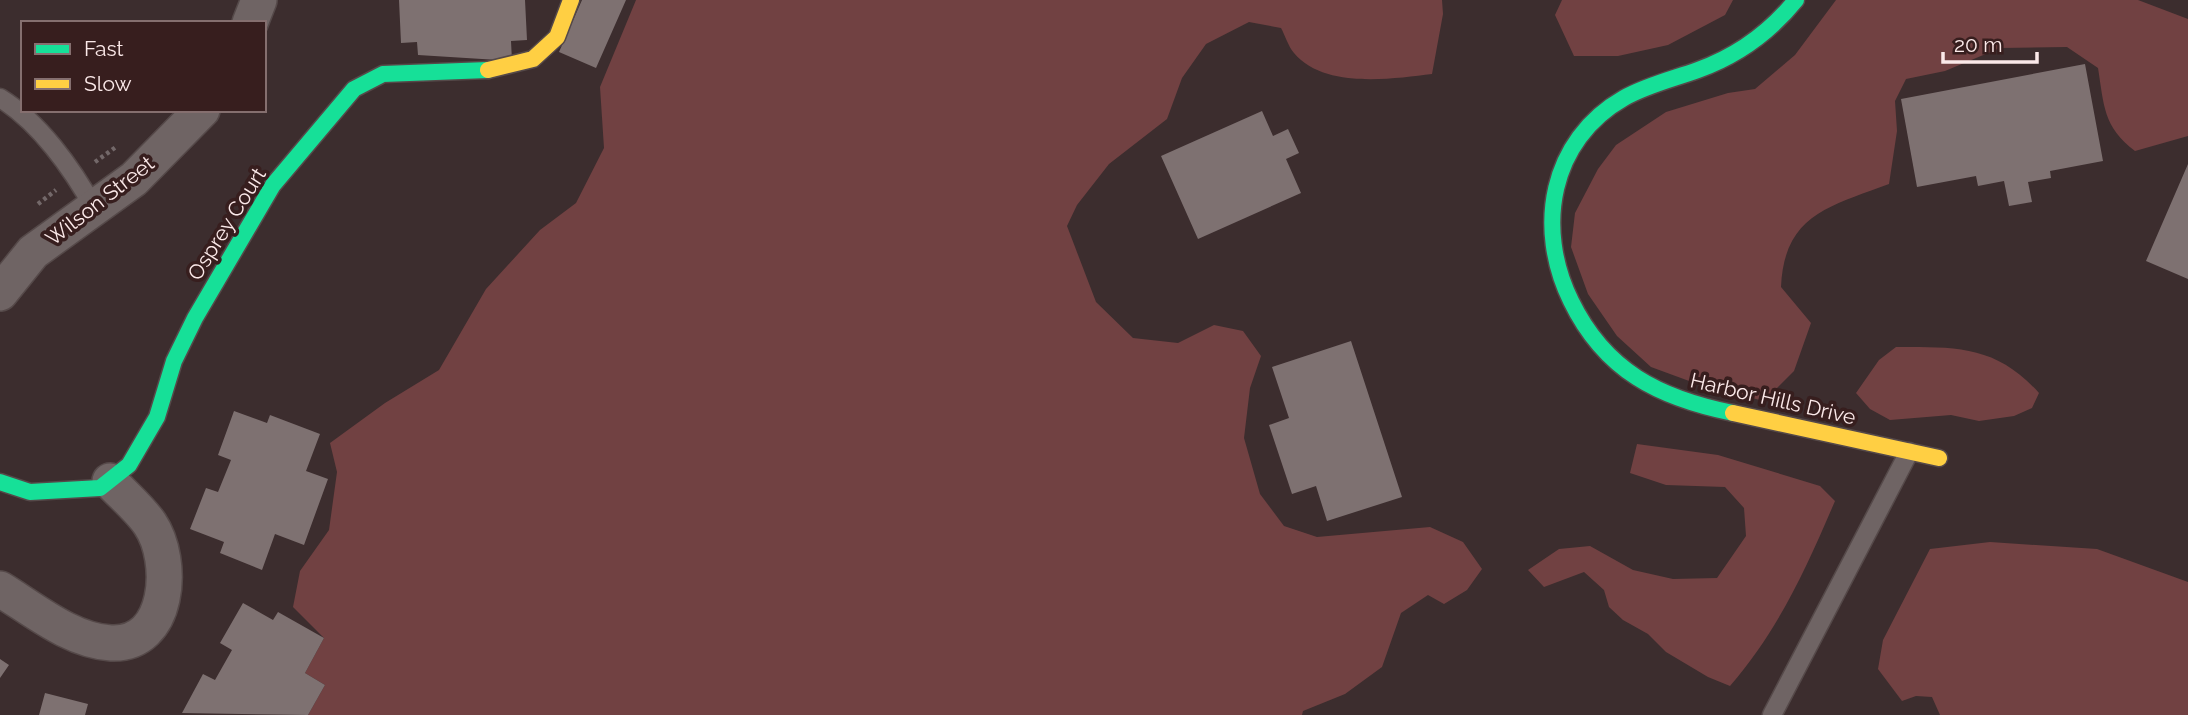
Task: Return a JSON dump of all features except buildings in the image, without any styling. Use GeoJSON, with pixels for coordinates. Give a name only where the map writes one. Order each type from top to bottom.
{"type":"FeatureCollection","features":[{"type":"Feature","properties":{"kind":"street"},"geometry":{"type":"LineString","coordinates":[[251,21],[259,0]]}},
{"type":"Feature","properties":{"kind":"street","name":"Osprey Court"},"geometry":{"type":"LineString","coordinates":[[110,481],[129,466],[156,417],[174,362],[195,318],[273,186],[354,89],[383,74],[500,69],[533,59],[558,37],[571,0]]}},
{"type":"Feature","properties":{"kind":"street","name":"Harbor Hills Drive"},"geometry":{"type":"LineString","coordinates":[[1796,0],[1754,43],[1716,62],[1638,89],[1596,118],[1567,151],[1553,187],[1551,214],[1558,275],[1576,313],[1609,356],[1651,388],[1698,405],[1939,458]]}},
{"type":"Feature","properties":{"kind":"street","name":"Wilson Street"},"geometry":{"type":"LineString","coordinates":[[0,293],[33,253],[134,179],[200,112]]}},
{"type":"Feature","properties":{"kind":"street"},"geometry":{"type":"LineString","coordinates":[[0,482],[30,492],[100,488],[110,481],[151,525],[163,554],[166,578],[158,615],[136,638],[112,643],[77,635],[0,589]]}},
{"type":"Feature","properties":{"kind":"lane"},"geometry":{"type":"LineString","coordinates":[[0,98],[16,108],[76,176],[94,208]]}},
{"type":"Feature","properties":{"kind":"lane"},"geometry":{"type":"LineString","coordinates":[[1772,715],[1909,452]]}},
{"type":"Feature","properties":{"kind":"shaded area"},"geometry":{"type":"Polygon","coordinates":[[[636,0],[1442,0],[1443,14],[1432,74],[1359,79],[1322,72],[1294,53],[1281,28],[1249,22],[1206,44],[1182,78],[1167,119],[1109,164],[1077,205],[1067,226],[1096,302],[1133,338],[1178,343],[1214,325],[1243,331],[1261,356],[1250,388],[1244,438],[1260,494],[1284,526],[1317,537],[1430,527],[1463,542],[1482,569],[1467,590],[1444,604],[1428,595],[1401,613],[1382,667],[1345,694],[1303,711],[1302,715],[308,715],[325,685],[305,673],[324,638],[293,607],[300,571],[329,530],[337,472],[330,443],[385,403],[439,370],[486,289],[540,230],[576,203],[604,148],[600,87],[636,0]]]}},
{"type":"Feature","properties":{"kind":"shaded area"},"geometry":{"type":"Polygon","coordinates":[[[1562,0],[1733,0],[1725,15],[1668,45],[1618,56],[1574,56],[1555,15],[1562,0]]]}},
{"type":"Feature","properties":{"kind":"shaded area"},"geometry":{"type":"Polygon","coordinates":[[[1836,0],[2138,0],[2188,19],[2188,136],[2135,151],[2124,142],[2111,124],[2104,104],[2098,68],[2067,47],[2000,48],[1945,71],[1906,79],[1895,101],[1897,131],[1889,184],[1848,199],[1814,216],[1801,228],[1791,243],[1784,263],[1781,287],[1811,323],[1794,371],[1764,401],[1700,385],[1651,367],[1617,336],[1588,294],[1571,247],[1575,213],[1598,169],[1616,145],[1666,112],[1728,93],[1755,89],[1795,55],[1836,0]]]}},
{"type":"Feature","properties":{"kind":"shaded area"},"geometry":{"type":"Polygon","coordinates":[[[1896,347],[1938,347],[1991,357],[2023,377],[2039,393],[2032,408],[2014,416],[1979,421],[1951,415],[1890,420],[1870,409],[1856,393],[1879,360],[1896,347]]]}},
{"type":"Feature","properties":{"kind":"shaded area"},"geometry":{"type":"Polygon","coordinates":[[[1637,444],[1718,455],[1820,486],[1835,501],[1790,598],[1763,643],[1730,686],[1708,677],[1666,652],[1648,634],[1623,620],[1609,607],[1604,590],[1584,572],[1544,587],[1528,570],[1559,549],[1590,546],[1633,570],[1673,579],[1717,578],[1746,536],[1744,508],[1725,487],[1666,485],[1630,473],[1637,444]]]}},
{"type":"Feature","properties":{"kind":"shaded area"},"geometry":{"type":"Polygon","coordinates":[[[1990,542],[2097,549],[2188,582],[2188,715],[1940,715],[1932,697],[1916,696],[1902,701],[1878,669],[1883,640],[1930,549],[1990,542]]]}},
{"type":"Feature","properties":{"kind":"traffic: fast"},"geometry":{"type":"LineString","coordinates":[[1733,413],[1706,407],[1658,389],[1637,378],[1600,346],[1571,301],[1560,273],[1552,216],[1556,188],[1565,161],[1579,137],[1599,116],[1633,93],[1726,58],[1764,33],[1796,0]]}},
{"type":"Feature","properties":{"kind":"traffic: fast"},"geometry":{"type":"LineString","coordinates":[[0,482],[30,492],[100,488],[129,465],[157,417],[174,361],[195,318],[273,185],[354,89],[383,74],[488,70]]}},
{"type":"Feature","properties":{"kind":"traffic: slow"},"geometry":{"type":"LineString","coordinates":[[488,70],[533,59],[557,37],[571,0]]}},
{"type":"Feature","properties":{"kind":"traffic: slow"},"geometry":{"type":"LineString","coordinates":[[1733,413],[1939,458]]}}]}
